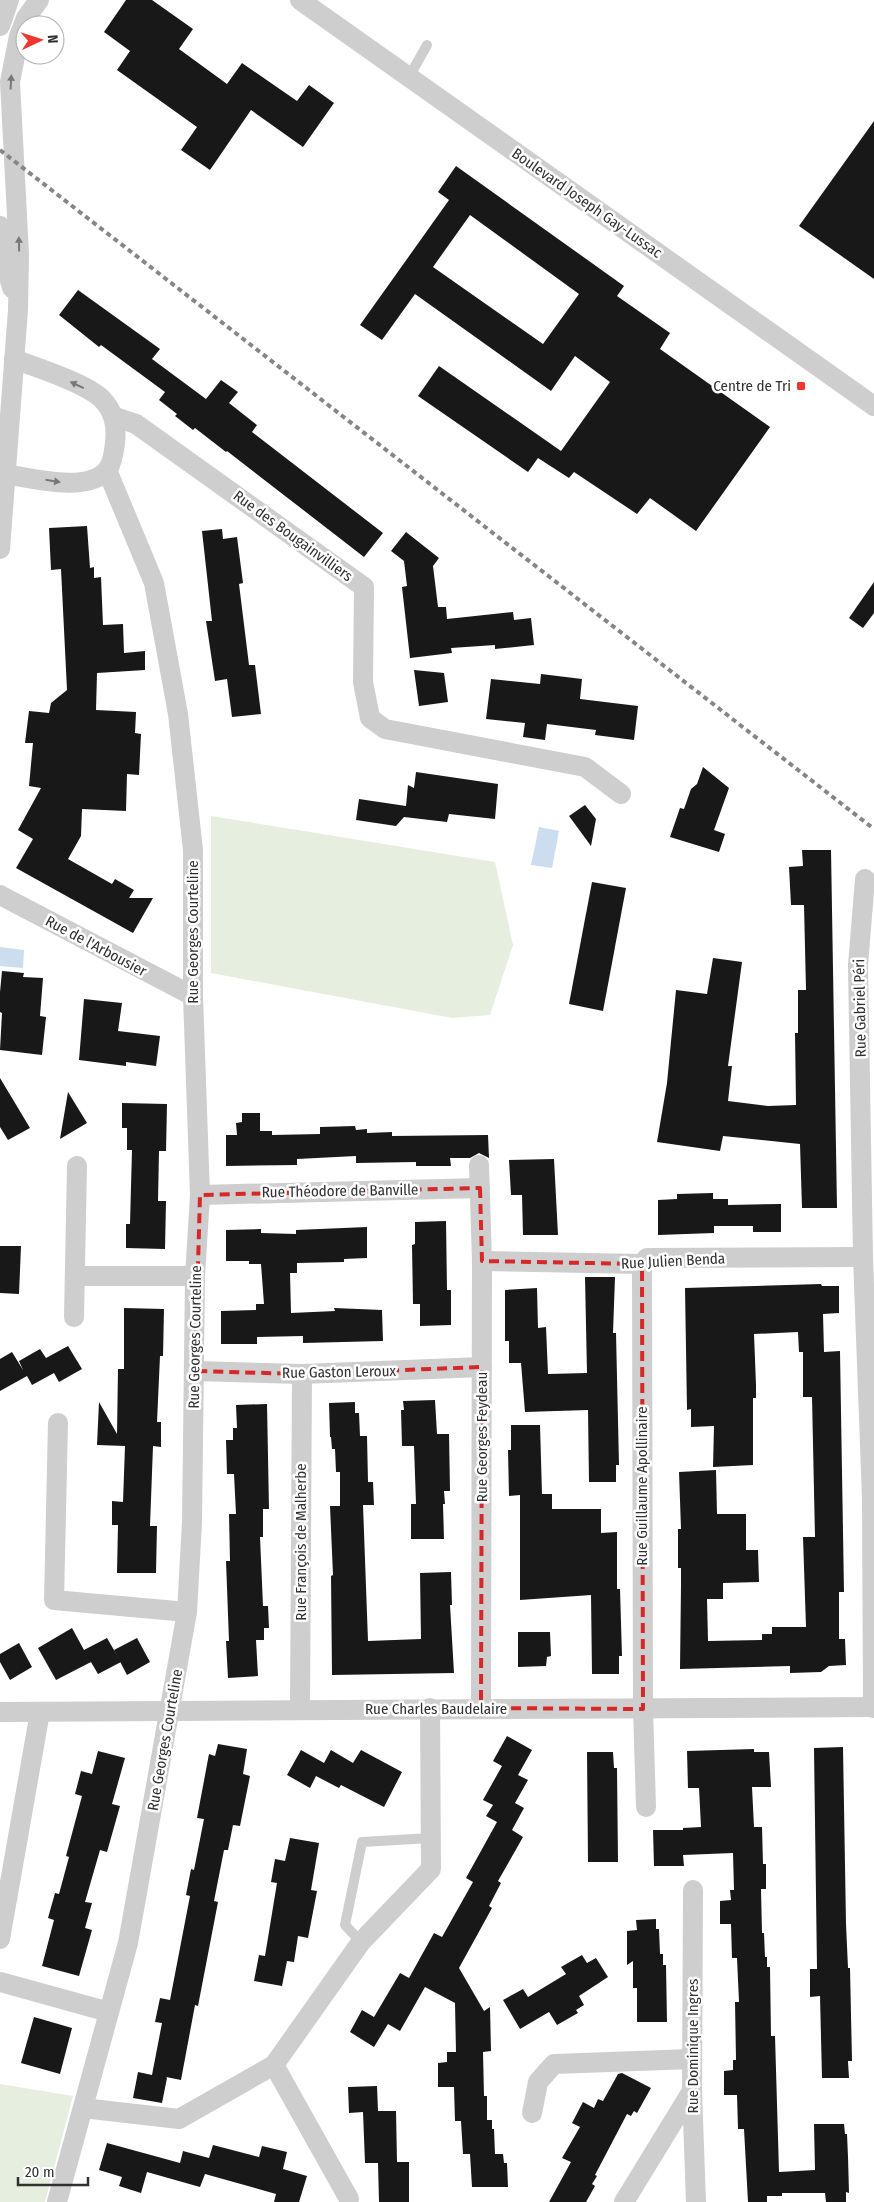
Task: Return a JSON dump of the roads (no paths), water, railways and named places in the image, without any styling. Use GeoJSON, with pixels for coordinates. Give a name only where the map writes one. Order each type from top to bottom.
{"type":"FeatureCollection","features":[{"type":"Feature","properties":{"kind":"street"},"geometry":{"type":"LineString","coordinates":[[0,26],[9,0]]}},
{"type":"Feature","properties":{"kind":"street"},"geometry":{"type":"LineString","coordinates":[[0,550],[18,310],[18,218],[10,82],[19,36],[26,18],[39,0]]}},
{"type":"Feature","properties":{"kind":"street","name":"Boulevard Joseph Gay-Lussac"},"geometry":{"type":"LineString","coordinates":[[300,0],[874,406]]}},
{"type":"Feature","properties":{"kind":"street"},"geometry":{"type":"LineString","coordinates":[[0,226],[4,258],[18,310]]}},
{"type":"Feature","properties":{"kind":"street"},"geometry":{"type":"LineString","coordinates":[[5,474],[68,484],[89,480],[107,470],[113,456],[116,438],[115,417],[100,398],[81,386],[14,359]]}},
{"type":"Feature","properties":{"kind":"street","name":"Rue des Bougainvilliers"},"geometry":{"type":"LineString","coordinates":[[115,417],[136,424],[364,587],[362,682],[370,718],[385,729],[586,767],[621,794]]}},
{"type":"Feature","properties":{"kind":"street","name":"Rue Georges Courteline"},"geometry":{"type":"LineString","coordinates":[[57,2202],[128,1944],[187,1612],[192,1522],[195,1276],[200,1195],[193,996],[193,850],[178,714],[154,583],[107,470]]}},
{"type":"Feature","properties":{"kind":"street","name":"Rue Gabriel Péri"},"geometry":{"type":"LineString","coordinates":[[865,879],[858,965],[867,1060],[869,1233],[863,1257],[873,1498],[873,1707]]}},
{"type":"Feature","properties":{"kind":"street","name":"Rue de l'Arbousier"},"geometry":{"type":"LineString","coordinates":[[0,895],[193,996]]}},
{"type":"Feature","properties":{"kind":"street","name":"Rue Georges Feydeau"},"geometry":{"type":"LineString","coordinates":[[479,1165],[482,1260],[481,1708]]}},
{"type":"Feature","properties":{"kind":"street"},"geometry":{"type":"LineString","coordinates":[[74,1316],[77,1166]]}},
{"type":"Feature","properties":{"kind":"street","name":"Rue Théodore de Banville"},"geometry":{"type":"LineString","coordinates":[[200,1195],[480,1188]]}},
{"type":"Feature","properties":{"kind":"street","name":"Rue Julien Benda"},"geometry":{"type":"LineString","coordinates":[[482,1260],[642,1264],[647,1258],[863,1257]]}},
{"type":"Feature","properties":{"kind":"street","name":"Rue Guillaume Apollinaire"},"geometry":{"type":"LineString","coordinates":[[642,1264],[643,1709],[646,1807]]}},
{"type":"Feature","properties":{"kind":"street"},"geometry":{"type":"LineString","coordinates":[[75,1276],[195,1276]]}},
{"type":"Feature","properties":{"kind":"street","name":"Rue Gaston Leroux"},"geometry":{"type":"LineString","coordinates":[[195,1371],[302,1374],[482,1367]]}},
{"type":"Feature","properties":{"kind":"street","name":"Rue François de Malherbe"},"geometry":{"type":"LineString","coordinates":[[300,1709],[302,1374]]}},
{"type":"Feature","properties":{"kind":"street"},"geometry":{"type":"LineString","coordinates":[[58,1423],[54,1600],[187,1612]]}},
{"type":"Feature","properties":{"kind":"street","name":"Rue Charles Baudelaire"},"geometry":{"type":"LineString","coordinates":[[0,1712],[170,1710],[203,1712],[430,1708],[873,1707]]}},
{"type":"Feature","properties":{"kind":"street"},"geometry":{"type":"LineString","coordinates":[[83,2108],[179,2119],[274,2065],[361,1942],[431,1869],[430,1708]]}},
{"type":"Feature","properties":{"kind":"street"},"geometry":{"type":"LineString","coordinates":[[0,1939],[40,1712]]}},
{"type":"Feature","properties":{"kind":"street","name":"Rue Dominique Ingres"},"geometry":{"type":"LineString","coordinates":[[692,1890],[692,2091],[696,2202]]}},
{"type":"Feature","properties":{"kind":"street"},"geometry":{"type":"LineString","coordinates":[[0,1982],[109,2012]]}},
{"type":"Feature","properties":{"kind":"street"},"geometry":{"type":"LineString","coordinates":[[532,2113],[538,2082],[554,2064],[692,2059]]}},
{"type":"Feature","properties":{"kind":"street"},"geometry":{"type":"LineString","coordinates":[[274,2065],[349,2199]]}},
{"type":"Feature","properties":{"kind":"street"},"geometry":{"type":"LineString","coordinates":[[624,2202],[692,2091]]}},
{"type":"Feature","properties":{"kind":"lane"},"geometry":{"type":"LineString","coordinates":[[409,77],[427,45]]}},
{"type":"Feature","properties":{"kind":"lane"},"geometry":{"type":"LineString","coordinates":[[361,1942],[345,1925],[362,1842],[431,1838]]}},
{"type":"Feature","properties":{"kind":"water"},"geometry":{"type":"Polygon","coordinates":[[[539,827],[559,831],[552,868],[531,865],[539,827]]]}},
{"type":"Feature","properties":{"kind":"water"},"geometry":{"type":"Polygon","coordinates":[[[0,947],[24,950],[23,968],[0,966],[0,947]]]}},
{"type":"Feature","properties":{"kind":"railway"},"geometry":{"type":"LineString","coordinates":[[0,150],[874,829]]}},
{"type":"Feature","properties":{"kind":"place","name":"Centre de Tri"},"geometry":{"type":"Point","coordinates":[801,386]}}]}
